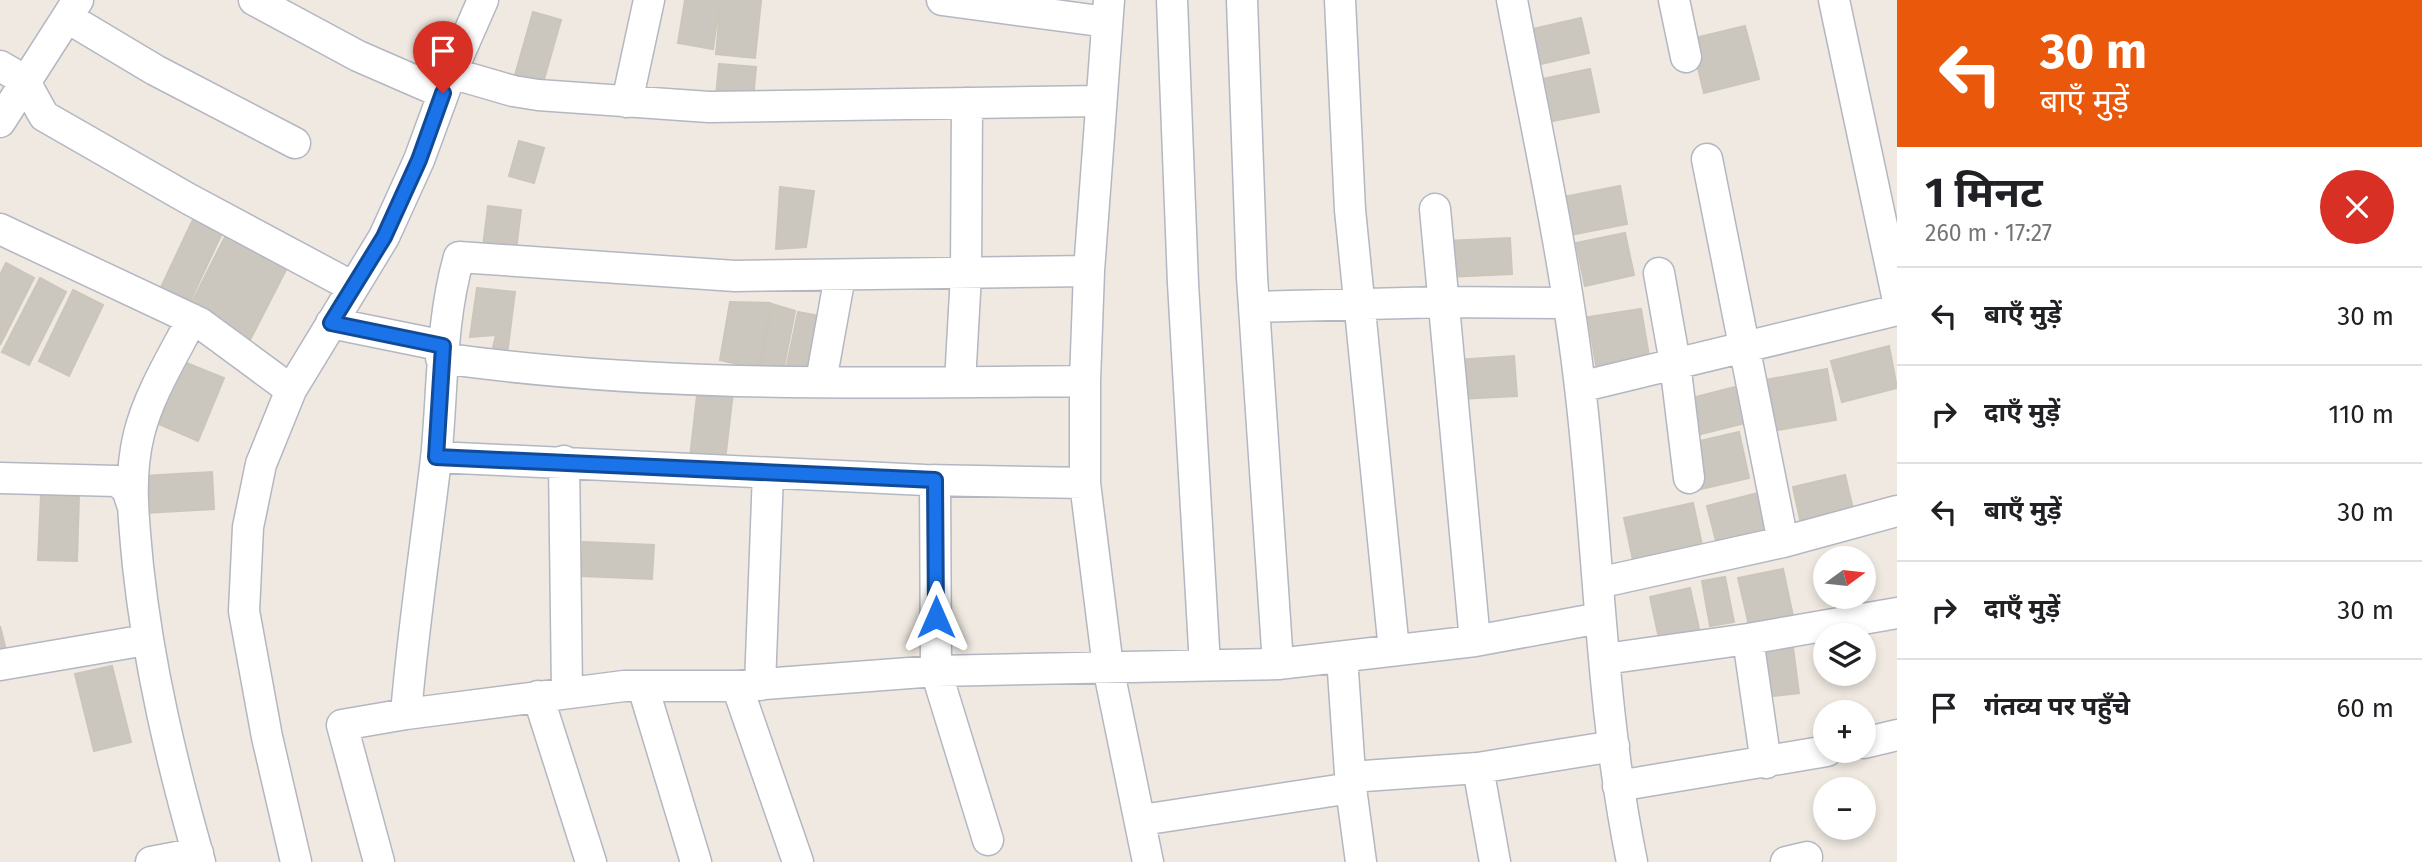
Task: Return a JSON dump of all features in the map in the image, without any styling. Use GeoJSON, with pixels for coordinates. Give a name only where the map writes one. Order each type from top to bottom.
{"type":"FeatureCollection","features":[{"type":"Feature","properties":{"kind":"street"},"geometry":{"type":"LineString","coordinates":[[254,0],[358,56],[447,83],[513,91],[709,107],[1100,101]]}},
{"type":"Feature","properties":{"kind":"street"},"geometry":{"type":"LineString","coordinates":[[296,862],[267,737],[244,611],[248,527],[261,464],[291,390],[384,237],[419,160],[447,83],[483,0]]}},
{"type":"Feature","properties":{"kind":"street"},"geometry":{"type":"LineString","coordinates":[[627,102],[649,0]]}},
{"type":"Feature","properties":{"kind":"street"},"geometry":{"type":"LineString","coordinates":[[942,0],[1108,11],[1089,271],[1085,483],[1108,667],[1142,820],[1148,862]]}},
{"type":"Feature","properties":{"kind":"street"},"geometry":{"type":"LineString","coordinates":[[1172,0],[1183,283],[1205,665]]}},
{"type":"Feature","properties":{"kind":"street"},"geometry":{"type":"LineString","coordinates":[[1242,0],[1254,307],[1278,664]]}},
{"type":"Feature","properties":{"kind":"street"},"geometry":{"type":"LineString","coordinates":[[1340,0],[1350,210],[1394,650]]}},
{"type":"Feature","properties":{"kind":"street"},"geometry":{"type":"LineString","coordinates":[[1511,0],[1568,303],[1580,387],[1618,786],[1632,862]]}},
{"type":"Feature","properties":{"kind":"street"},"geometry":{"type":"LineString","coordinates":[[1674,0],[1686,57]]}},
{"type":"Feature","properties":{"kind":"street"},"geometry":{"type":"LineString","coordinates":[[1834,0],[1897,296]]}},
{"type":"Feature","properties":{"kind":"street"},"geometry":{"type":"LineString","coordinates":[[0,122],[12,73],[73,9],[155,70],[295,143]]}},
{"type":"Feature","properties":{"kind":"street"},"geometry":{"type":"LineString","coordinates":[[12,73],[44,116],[187,198],[353,287]]}},
{"type":"Feature","properties":{"kind":"street"},"geometry":{"type":"LineString","coordinates":[[960,382],[966,275],[967,103]]}},
{"type":"Feature","properties":{"kind":"street"},"geometry":{"type":"LineString","coordinates":[[1707,159],[1783,542]]}},
{"type":"Feature","properties":{"kind":"street"},"geometry":{"type":"LineString","coordinates":[[1435,209],[1475,641]]}},
{"type":"Feature","properties":{"kind":"street"},"geometry":{"type":"LineString","coordinates":[[0,229],[192,319],[291,390]]}},
{"type":"Feature","properties":{"kind":"street"},"geometry":{"type":"LineString","coordinates":[[406,714],[436,457],[442,352],[459,257],[735,276],[966,275],[1089,271]]}},
{"type":"Feature","properties":{"kind":"street"},"geometry":{"type":"LineString","coordinates":[[1659,273],[1675,363],[1689,478]]}},
{"type":"Feature","properties":{"kind":"street"},"geometry":{"type":"LineString","coordinates":[[821,381],[839,276]]}},
{"type":"Feature","properties":{"kind":"street"},"geometry":{"type":"LineString","coordinates":[[1254,307],[1444,302],[1568,303]]}},
{"type":"Feature","properties":{"kind":"street"},"geometry":{"type":"LineString","coordinates":[[1580,387],[1897,310]]}},
{"type":"Feature","properties":{"kind":"street"},"geometry":{"type":"LineString","coordinates":[[151,862],[199,857],[166,738],[146,640],[131,479],[139,433],[157,386],[192,319]]}},
{"type":"Feature","properties":{"kind":"street"},"geometry":{"type":"LineString","coordinates":[[331,323],[442,352],[584,374],[668,379],[1085,381]]}},
{"type":"Feature","properties":{"kind":"street"},"geometry":{"type":"LineString","coordinates":[[436,457],[935,480],[1085,483]]}},
{"type":"Feature","properties":{"kind":"street"},"geometry":{"type":"LineString","coordinates":[[564,461],[552,694],[591,862]]}},
{"type":"Feature","properties":{"kind":"street"},"geometry":{"type":"LineString","coordinates":[[768,473],[748,685],[798,862]]}},
{"type":"Feature","properties":{"kind":"street"},"geometry":{"type":"LineString","coordinates":[[0,478],[106,478],[123,483],[132,504]]}},
{"type":"Feature","properties":{"kind":"street"},"geometry":{"type":"LineString","coordinates":[[935,480],[936,671],[988,840]]}},
{"type":"Feature","properties":{"kind":"street"},"geometry":{"type":"LineString","coordinates":[[1598,583],[1783,542],[1897,511]]}},
{"type":"Feature","properties":{"kind":"street"},"geometry":{"type":"LineString","coordinates":[[1605,659],[1748,639],[1897,613]]}},
{"type":"Feature","properties":{"kind":"street"},"geometry":{"type":"LineString","coordinates":[[379,862],[342,726],[406,714],[552,694],[643,687],[748,685],[936,671],[1278,664],[1475,641],[1600,618]]}},
{"type":"Feature","properties":{"kind":"street"},"geometry":{"type":"LineString","coordinates":[[1748,639],[1766,763]]}},
{"type":"Feature","properties":{"kind":"street"},"geometry":{"type":"LineString","coordinates":[[0,665],[146,640]]}},
{"type":"Feature","properties":{"kind":"street"},"geometry":{"type":"LineString","coordinates":[[1342,657],[1351,783],[1361,862]]}},
{"type":"Feature","properties":{"kind":"street"},"geometry":{"type":"LineString","coordinates":[[643,687],[696,862]]}},
{"type":"Feature","properties":{"kind":"street"},"geometry":{"type":"LineString","coordinates":[[1876,740],[1897,735]]}},
{"type":"Feature","properties":{"kind":"street"},"geometry":{"type":"LineString","coordinates":[[1142,820],[1351,783],[1478,768],[1614,746]]}},
{"type":"Feature","properties":{"kind":"street"},"geometry":{"type":"LineString","coordinates":[[1618,786],[1813,754]]}},
{"type":"Feature","properties":{"kind":"street"},"geometry":{"type":"LineString","coordinates":[[1478,768],[1495,862]]}},
{"type":"Feature","properties":{"kind":"building"},"geometry":{"type":"Polygon","coordinates":[[[685,0],[720,0],[713,49],[678,43],[685,0]]]}},
{"type":"Feature","properties":{"kind":"building"},"geometry":{"type":"Polygon","coordinates":[[[721,0],[761,1],[755,58],[716,54],[721,0]]]}},
{"type":"Feature","properties":{"kind":"building"},"geometry":{"type":"Polygon","coordinates":[[[533,12],[561,20],[543,83],[515,75],[533,12]]]}},
{"type":"Feature","properties":{"kind":"building"},"geometry":{"type":"Polygon","coordinates":[[[1581,18],[1589,53],[1532,66],[1524,31],[1581,18]]]}},
{"type":"Feature","properties":{"kind":"building"},"geometry":{"type":"Polygon","coordinates":[[[1745,26],[1759,79],[1704,93],[1691,39],[1745,26]]]}},
{"type":"Feature","properties":{"kind":"building"},"geometry":{"type":"Polygon","coordinates":[[[719,64],[756,67],[753,100],[716,96],[719,64]]]}},
{"type":"Feature","properties":{"kind":"building"},"geometry":{"type":"Polygon","coordinates":[[[1590,69],[1599,112],[1542,123],[1533,81],[1590,69]]]}},
{"type":"Feature","properties":{"kind":"building"},"geometry":{"type":"Polygon","coordinates":[[[519,141],[544,148],[534,183],[509,176],[519,141]]]}},
{"type":"Feature","properties":{"kind":"building"},"geometry":{"type":"Polygon","coordinates":[[[1620,186],[1627,224],[1570,235],[1563,197],[1620,186]]]}},
{"type":"Feature","properties":{"kind":"building"},"geometry":{"type":"Polygon","coordinates":[[[780,187],[814,191],[806,247],[776,249],[780,187]]]}},
{"type":"Feature","properties":{"kind":"building"},"geometry":{"type":"Polygon","coordinates":[[[488,206],[521,210],[515,259],[482,255],[488,206]]]}},
{"type":"Feature","properties":{"kind":"building"},"geometry":{"type":"Polygon","coordinates":[[[196,213],[225,227],[185,312],[156,298],[196,213]]]}},
{"type":"Feature","properties":{"kind":"building"},"geometry":{"type":"Polygon","coordinates":[[[229,229],[291,260],[250,340],[189,308],[229,229]]]}},
{"type":"Feature","properties":{"kind":"building"},"geometry":{"type":"Polygon","coordinates":[[[1625,233],[1634,275],[1585,286],[1576,243],[1625,233]]]}},
{"type":"Feature","properties":{"kind":"building"},"geometry":{"type":"Polygon","coordinates":[[[1510,238],[1512,274],[1446,277],[1445,241],[1510,238]]]}},
{"type":"Feature","properties":{"kind":"building"},"geometry":{"type":"Polygon","coordinates":[[[6,263],[34,278],[0,345],[0,275],[6,263]]]}},
{"type":"Feature","properties":{"kind":"building"},"geometry":{"type":"Polygon","coordinates":[[[40,278],[66,292],[29,365],[2,352],[40,278]]]}},
{"type":"Feature","properties":{"kind":"building"},"geometry":{"type":"Polygon","coordinates":[[[477,288],[515,292],[506,363],[491,356],[496,335],[470,337],[477,288]]]}},
{"type":"Feature","properties":{"kind":"building"},"geometry":{"type":"Polygon","coordinates":[[[73,290],[103,305],[69,376],[39,361],[73,290]]]}},
{"type":"Feature","properties":{"kind":"building"},"geometry":{"type":"Polygon","coordinates":[[[730,302],[770,303],[759,369],[720,360],[730,302]]]}},
{"type":"Feature","properties":{"kind":"building"},"geometry":{"type":"Polygon","coordinates":[[[772,304],[795,311],[784,367],[761,366],[772,304]]]}},
{"type":"Feature","properties":{"kind":"building"},"geometry":{"type":"Polygon","coordinates":[[[1641,309],[1649,356],[1596,365],[1588,317],[1641,309]]]}},
{"type":"Feature","properties":{"kind":"building"},"geometry":{"type":"Polygon","coordinates":[[[798,312],[820,316],[815,374],[786,370],[798,312]]]}},
{"type":"Feature","properties":{"kind":"building"},"geometry":{"type":"Polygon","coordinates":[[[1889,346],[1897,388],[1842,402],[1831,361],[1889,346]]]}},
{"type":"Feature","properties":{"kind":"building"},"geometry":{"type":"Polygon","coordinates":[[[1514,356],[1517,396],[1460,399],[1457,360],[1514,356]]]}},
{"type":"Feature","properties":{"kind":"building"},"geometry":{"type":"Polygon","coordinates":[[[179,360],[224,378],[198,441],[154,422],[179,360]]]}},
{"type":"Feature","properties":{"kind":"building"},"geometry":{"type":"Polygon","coordinates":[[[1827,369],[1836,420],[1767,432],[1759,381],[1827,369]]]}},
{"type":"Feature","properties":{"kind":"building"},"geometry":{"type":"Polygon","coordinates":[[[1743,385],[1753,421],[1697,435],[1688,399],[1743,385]]]}},
{"type":"Feature","properties":{"kind":"building"},"geometry":{"type":"Polygon","coordinates":[[[698,387],[733,392],[725,461],[690,457],[698,387]]]}},
{"type":"Feature","properties":{"kind":"building"},"geometry":{"type":"Polygon","coordinates":[[[1739,432],[1749,478],[1701,489],[1691,443],[1739,432]]]}},
{"type":"Feature","properties":{"kind":"building"},"geometry":{"type":"Polygon","coordinates":[[[212,472],[214,509],[145,513],[143,476],[212,472]]]}},
{"type":"Feature","properties":{"kind":"building"},"geometry":{"type":"Polygon","coordinates":[[[1845,475],[1855,517],[1802,529],[1793,487],[1845,475]]]}},
{"type":"Feature","properties":{"kind":"building"},"geometry":{"type":"Polygon","coordinates":[[[1758,493],[1767,529],[1716,541],[1707,506],[1758,493]]]}},
{"type":"Feature","properties":{"kind":"building"},"geometry":{"type":"Polygon","coordinates":[[[41,495],[79,496],[77,561],[38,560],[41,495]]]}},
{"type":"Feature","properties":{"kind":"building"},"geometry":{"type":"Polygon","coordinates":[[[1693,503],[1702,545],[1633,560],[1624,518],[1693,503]]]}},
{"type":"Feature","properties":{"kind":"building"},"geometry":{"type":"Polygon","coordinates":[[[583,542],[654,545],[652,579],[581,576],[583,542]]]}},
{"type":"Feature","properties":{"kind":"building"},"geometry":{"type":"Polygon","coordinates":[[[1783,569],[1793,616],[1749,625],[1738,578],[1783,569]]]}},
{"type":"Feature","properties":{"kind":"building"},"geometry":{"type":"Polygon","coordinates":[[[1725,577],[1734,622],[1710,626],[1702,581],[1725,577]]]}},
{"type":"Feature","properties":{"kind":"building"},"geometry":{"type":"Polygon","coordinates":[[[1690,588],[1700,633],[1660,643],[1650,597],[1690,588]]]}},
{"type":"Feature","properties":{"kind":"building"},"geometry":{"type":"Polygon","coordinates":[[[0,626],[6,650],[0,652],[0,626]]]}},
{"type":"Feature","properties":{"kind":"building"},"geometry":{"type":"Polygon","coordinates":[[[1792,640],[1799,693],[1773,696],[1761,645],[1792,640]]]}},
{"type":"Feature","properties":{"kind":"building"},"geometry":{"type":"Polygon","coordinates":[[[112,666],[131,742],[94,751],[75,674],[112,666]]]}},
{"type":"Feature","properties":{"kind":"route"},"geometry":{"type":"LineString","coordinates":[[443,93],[419,160],[384,237],[331,323],[443,346],[436,457],[935,480],[936,617]]}}]}
